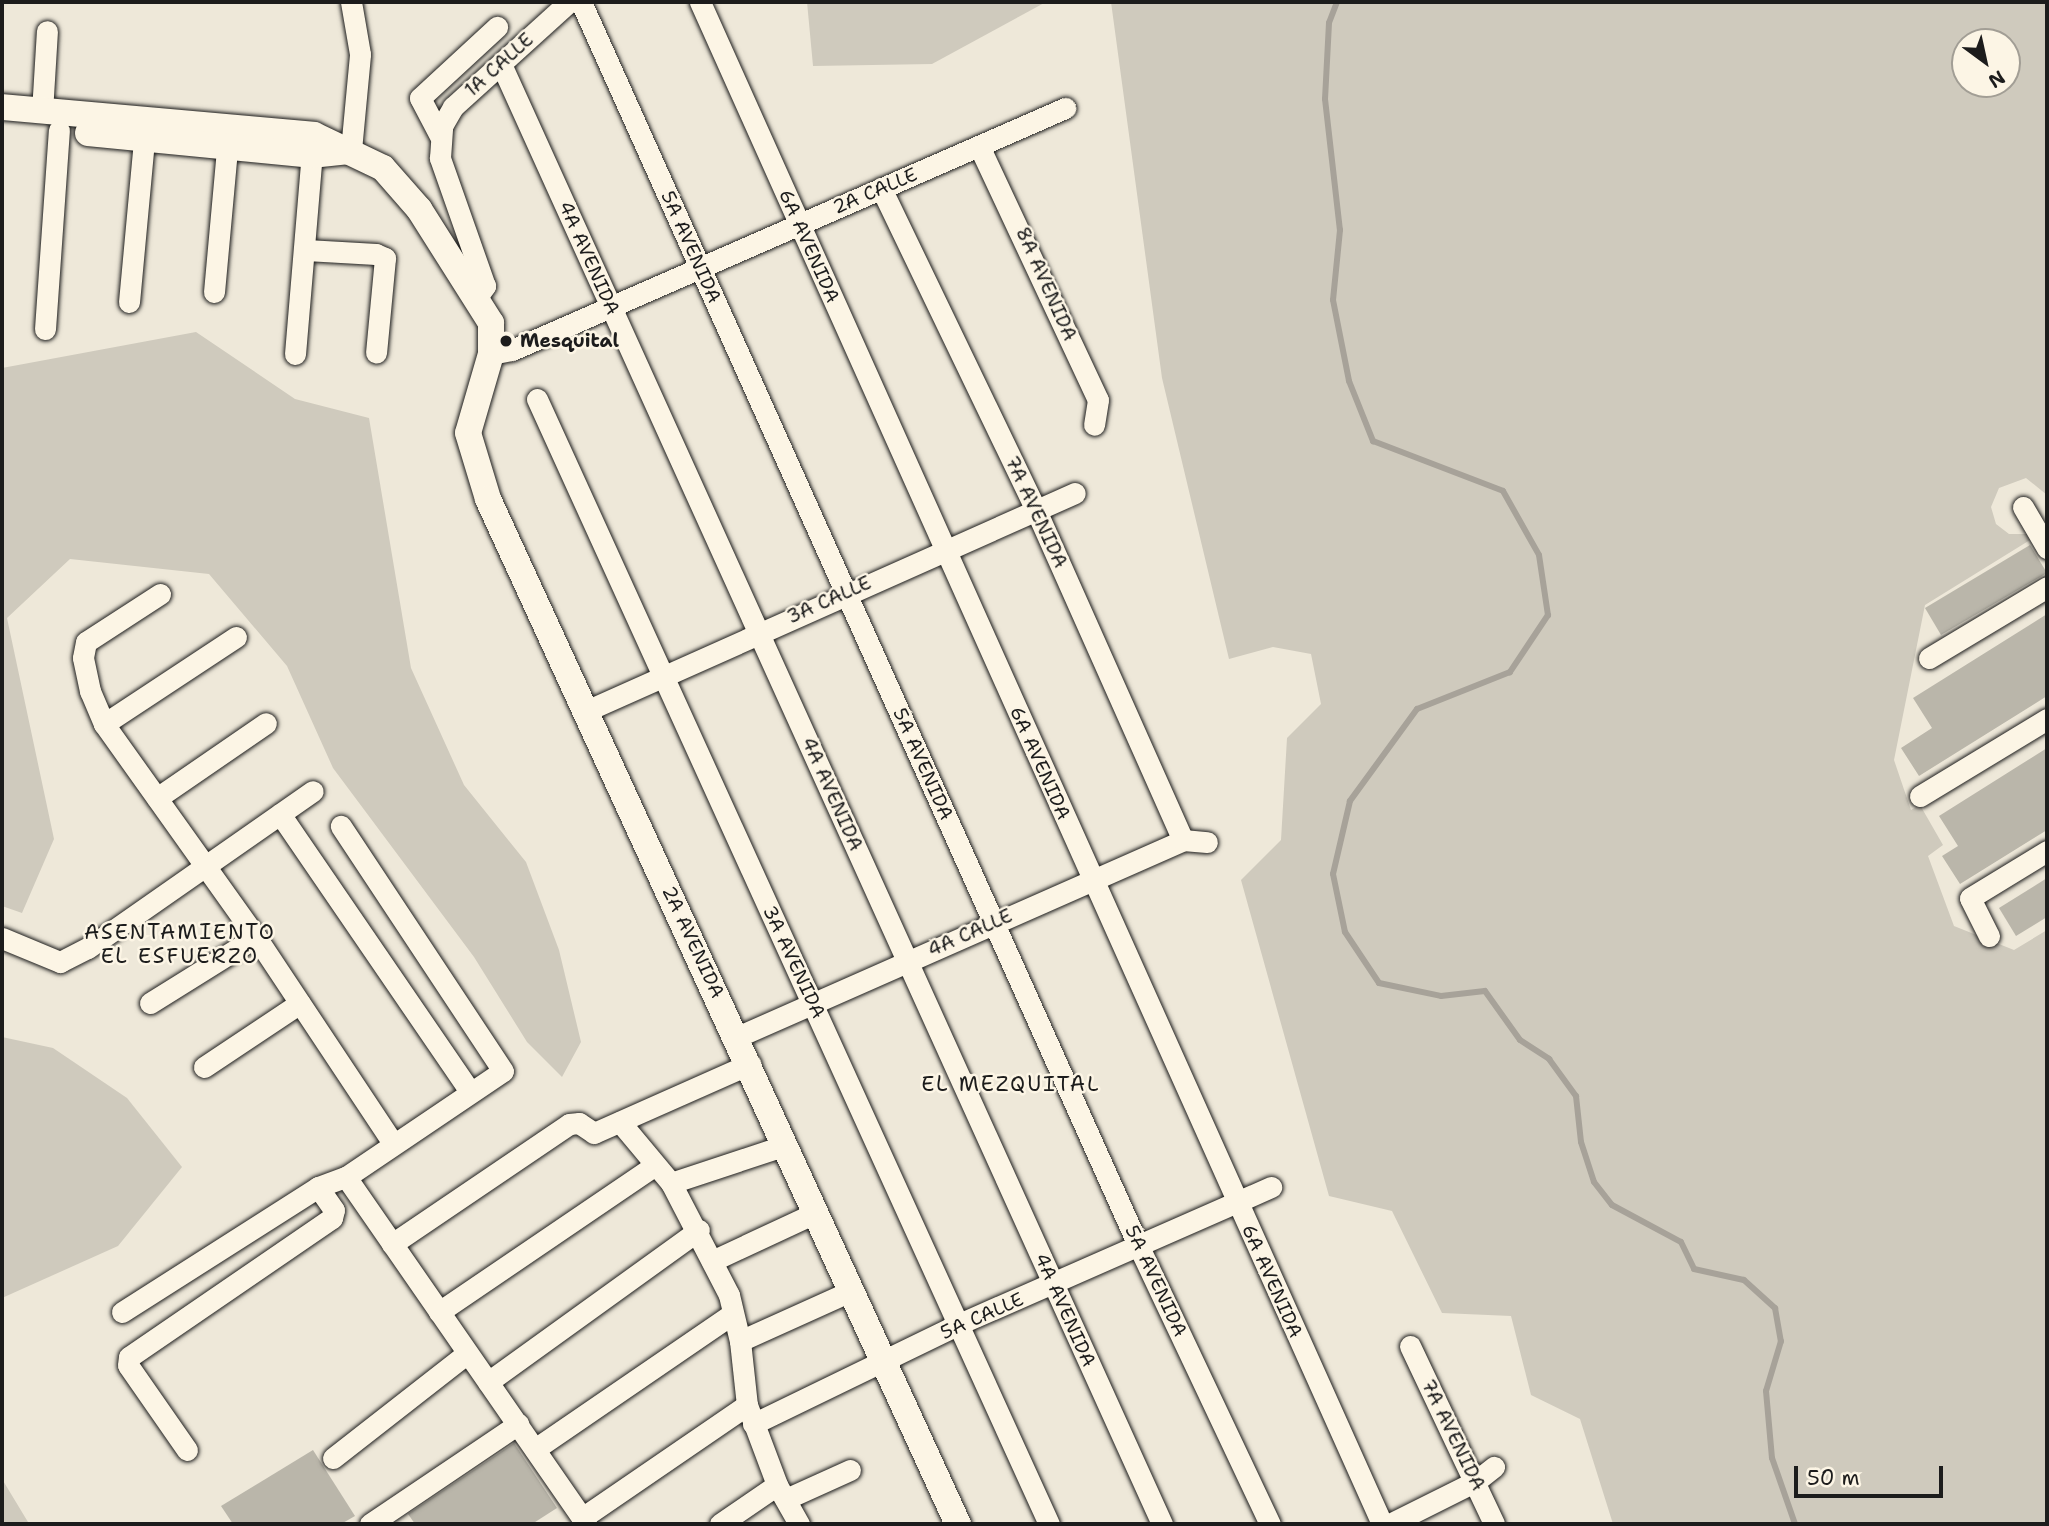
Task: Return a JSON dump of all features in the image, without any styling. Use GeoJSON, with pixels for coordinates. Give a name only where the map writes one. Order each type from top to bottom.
{"type":"FeatureCollection","features":[{"type":"Feature","properties":{"kind":"main road"},"geometry":{"type":"LineString","coordinates":[[2,107],[51,121],[144,139],[226,148],[312,145]]}},
{"type":"Feature","properties":{"kind":"main road"},"geometry":{"type":"LineString","coordinates":[[2,124],[51,121],[351,150],[400,184],[477,297],[491,323],[491,354]]}},
{"type":"Feature","properties":{"kind":"main road","name":"2A AVENIDA"},"geometry":{"type":"LineString","coordinates":[[491,354],[468,425],[471,453],[488,499],[750,1064],[958,1524]]}},
{"type":"Feature","properties":{"kind":"street"},"geometry":{"type":"LineString","coordinates":[[351,2],[360,54],[351,150]]}},
{"type":"Feature","properties":{"kind":"street","name":"1A CALLE"},"geometry":{"type":"LineString","coordinates":[[440,136],[453,107],[569,2]]}},
{"type":"Feature","properties":{"kind":"street","name":"5A AVENIDA"},"geometry":{"type":"LineString","coordinates":[[581,2],[1139,1247],[1270,1524]]}},
{"type":"Feature","properties":{"kind":"street","name":"6A AVENIDA"},"geometry":{"type":"LineString","coordinates":[[700,2],[1382,1524]]}},
{"type":"Feature","properties":{"kind":"street"},"geometry":{"type":"LineString","coordinates":[[477,297],[484,291],[483,278],[443,168],[440,136],[420,98],[497,27]]}},
{"type":"Feature","properties":{"kind":"street"},"geometry":{"type":"LineString","coordinates":[[44,329],[51,121],[47,31]]}},
{"type":"Feature","properties":{"kind":"street","name":"4A AVENIDA"},"geometry":{"type":"LineString","coordinates":[[501,64],[1162,1524]]}},
{"type":"Feature","properties":{"kind":"street","name":"2A CALLE"},"geometry":{"type":"LineString","coordinates":[[491,354],[611,307],[1065,108]]}},
{"type":"Feature","properties":{"kind":"street"},"geometry":{"type":"LineString","coordinates":[[129,302],[144,139]]}},
{"type":"Feature","properties":{"kind":"street"},"geometry":{"type":"LineString","coordinates":[[295,354],[306,250],[312,145]]}},
{"type":"Feature","properties":{"kind":"street","name":"8A AVENIDA"},"geometry":{"type":"LineString","coordinates":[[979,146],[1098,400],[1094,425]]}},
{"type":"Feature","properties":{"kind":"street"},"geometry":{"type":"LineString","coordinates":[[214,292],[226,148]]}},
{"type":"Feature","properties":{"kind":"street","name":"7A AVENIDA"},"geometry":{"type":"LineString","coordinates":[[881,188],[1035,508],[1183,840]]}},
{"type":"Feature","properties":{"kind":"street"},"geometry":{"type":"LineString","coordinates":[[306,250],[376,254],[385,258],[376,353]]}},
{"type":"Feature","properties":{"kind":"street","name":"3A AVENIDA"},"geometry":{"type":"LineString","coordinates":[[537,399],[1049,1524]]}},
{"type":"Feature","properties":{"kind":"street","name":"3A CALLE"},"geometry":{"type":"LineString","coordinates":[[586,711],[944,548],[1074,494]]}},
{"type":"Feature","properties":{"kind":"street"},"geometry":{"type":"LineString","coordinates":[[2023,507],[2047,548]]}},
{"type":"Feature","properties":{"kind":"street"},"geometry":{"type":"LineString","coordinates":[[1929,658],[2047,587]]}},
{"type":"Feature","properties":{"kind":"street"},"geometry":{"type":"LineString","coordinates":[[160,594],[86,642],[83,658],[90,691],[104,724],[256,937],[393,1143]]}},
{"type":"Feature","properties":{"kind":"street"},"geometry":{"type":"LineString","coordinates":[[104,724],[236,637]]}},
{"type":"Feature","properties":{"kind":"street"},"geometry":{"type":"LineString","coordinates":[[1920,796],[2047,719]]}},
{"type":"Feature","properties":{"kind":"street"},"geometry":{"type":"LineString","coordinates":[[158,798],[266,723]]}},
{"type":"Feature","properties":{"kind":"street"},"geometry":{"type":"LineString","coordinates":[[2,938],[60,962],[88,948],[313,790]]}},
{"type":"Feature","properties":{"kind":"street"},"geometry":{"type":"LineString","coordinates":[[280,814],[470,1092]]}},
{"type":"Feature","properties":{"kind":"street"},"geometry":{"type":"LineString","coordinates":[[122,1312],[318,1187],[346,1177],[504,1068],[341,826]]}},
{"type":"Feature","properties":{"kind":"street","name":"4A CALLE"},"geometry":{"type":"LineString","coordinates":[[737,1037],[1183,840],[1207,842]]}},
{"type":"Feature","properties":{"kind":"street"},"geometry":{"type":"LineString","coordinates":[[1989,936],[1970,898],[2047,851]]}},
{"type":"Feature","properties":{"kind":"street"},"geometry":{"type":"LineString","coordinates":[[150,1003],[256,937]]}},
{"type":"Feature","properties":{"kind":"street"},"geometry":{"type":"LineString","coordinates":[[204,1066],[300,1003]]}},
{"type":"Feature","properties":{"kind":"street"},"geometry":{"type":"LineString","coordinates":[[392,1244],[569,1124],[579,1123],[594,1132],[750,1064]]}},
{"type":"Feature","properties":{"kind":"street"},"geometry":{"type":"LineString","coordinates":[[620,1122],[654,1166],[671,1183],[699,1230],[729,1295],[740,1341],[750,1415],[799,1524]]}},
{"type":"Feature","properties":{"kind":"street"},"geometry":{"type":"LineString","coordinates":[[671,1183],[786,1145]]}},
{"type":"Feature","properties":{"kind":"street"},"geometry":{"type":"LineString","coordinates":[[439,1311],[654,1166]]}},
{"type":"Feature","properties":{"kind":"street"},"geometry":{"type":"LineString","coordinates":[[346,1177],[584,1521]]}},
{"type":"Feature","properties":{"kind":"street"},"geometry":{"type":"LineString","coordinates":[[187,1450],[128,1365],[129,1357],[332,1218],[334,1210],[318,1187]]}},
{"type":"Feature","properties":{"kind":"street","name":"5A CALLE"},"geometry":{"type":"LineString","coordinates":[[584,1521],[750,1415],[886,1362],[958,1324],[1054,1285],[1271,1187]]}},
{"type":"Feature","properties":{"kind":"street"},"geometry":{"type":"LineString","coordinates":[[712,1261],[817,1212]]}},
{"type":"Feature","properties":{"kind":"street"},"geometry":{"type":"LineString","coordinates":[[488,1382],[699,1230]]}},
{"type":"Feature","properties":{"kind":"street"},"geometry":{"type":"LineString","coordinates":[[740,1341],[852,1290]]}},
{"type":"Feature","properties":{"kind":"street"},"geometry":{"type":"LineString","coordinates":[[535,1449],[732,1314]]}},
{"type":"Feature","properties":{"kind":"street","name":"7A AVENIDA"},"geometry":{"type":"LineString","coordinates":[[1410,1346],[1494,1524]]}},
{"type":"Feature","properties":{"kind":"street"},"geometry":{"type":"LineString","coordinates":[[333,1458],[466,1354]]}},
{"type":"Feature","properties":{"kind":"street"},"geometry":{"type":"LineString","coordinates":[[370,1524],[518,1424]]}},
{"type":"Feature","properties":{"kind":"street"},"geometry":{"type":"LineString","coordinates":[[1390,1524],[1476,1481],[1494,1467]]}},
{"type":"Feature","properties":{"kind":"street"},"geometry":{"type":"LineString","coordinates":[[720,1524],[783,1492],[850,1470]]}},
{"type":"Feature","properties":{"kind":"shaded area"},"geometry":{"type":"Polygon","coordinates":[[[807,2],[1046,2],[932,64],[813,66],[807,2]]]}},
{"type":"Feature","properties":{"kind":"shaded area"},"geometry":{"type":"Polygon","coordinates":[[[1111,2],[2047,2],[2047,495],[2026,478],[1999,488],[1991,507],[1996,524],[2009,534],[2027,534],[2030,540],[1925,605],[1894,760],[1911,810],[1920,805],[1943,845],[1928,856],[1954,926],[2014,950],[2047,930],[2047,1524],[1613,1524],[1580,1419],[1531,1395],[1511,1316],[1442,1313],[1392,1211],[1329,1196],[1241,880],[1281,840],[1287,738],[1321,704],[1311,654],[1273,647],[1229,659],[1162,378],[1111,2]]]}},
{"type":"Feature","properties":{"kind":"shaded area"},"geometry":{"type":"Polygon","coordinates":[[[196,332],[295,399],[369,418],[411,668],[464,785],[526,862],[559,950],[581,1042],[562,1077],[527,1042],[474,957],[333,768],[287,666],[209,574],[70,559],[7,618],[54,839],[22,913],[2,906],[2,368],[196,332]]]}},
{"type":"Feature","properties":{"kind":"shaded area"},"geometry":{"type":"Polygon","coordinates":[[[2,1037],[53,1048],[127,1098],[182,1167],[118,1246],[2,1298],[2,1037]]]}},
{"type":"Feature","properties":{"kind":"shaded area"},"geometry":{"type":"Polygon","coordinates":[[[2,1479],[28,1522],[32,1524],[2,1524],[2,1479]]]}},
{"type":"Feature","properties":{"kind":"building"},"geometry":{"type":"Polygon","coordinates":[[[2030,545],[2047,573],[1941,635],[1925,608],[2030,545]]]}},
{"type":"Feature","properties":{"kind":"building"},"geometry":{"type":"Polygon","coordinates":[[[2047,614],[2047,696],[1919,776],[1901,748],[1932,728],[1913,698],[2047,614]]]}},
{"type":"Feature","properties":{"kind":"building"},"geometry":{"type":"Polygon","coordinates":[[[2047,748],[2047,830],[1960,884],[1942,856],[1958,846],[1939,816],[2047,748]]]}},
{"type":"Feature","properties":{"kind":"building"},"geometry":{"type":"Polygon","coordinates":[[[2047,878],[2047,917],[2016,936],[1999,908],[2047,878]]]}},
{"type":"Feature","properties":{"kind":"building"},"geometry":{"type":"Polygon","coordinates":[[[514,1443],[557,1508],[532,1524],[415,1524],[408,1514],[514,1443]]]}},
{"type":"Feature","properties":{"kind":"building"},"geometry":{"type":"Polygon","coordinates":[[[313,1450],[355,1516],[341,1524],[233,1524],[221,1506],[313,1450]]]}},
{"type":"Feature","properties":{"kind":"waterway"},"geometry":{"type":"LineString","coordinates":[[1337,2],[1329,23],[1325,99],[1340,230],[1333,300],[1349,381],[1373,441],[1503,491],[1539,555],[1548,615],[1510,672],[1417,709],[1350,801],[1333,874],[1345,932],[1379,983],[1441,996],[1485,991],[1520,1040],[1549,1059],[1576,1096],[1581,1142],[1594,1182],[1612,1205],[1681,1242],[1694,1269],[1744,1280],[1775,1308],[1781,1341],[1766,1391],[1772,1458],[1795,1524]]}},
{"type":"Feature","properties":{"kind":"place","name":"Mesquital"},"geometry":{"type":"Point","coordinates":[506,341]}},
{"type":"Feature","properties":{"kind":"district","name":"ASENTAMIENTO EL ESFUERZO"},"geometry":{"type":"Point","coordinates":[180,944]}},
{"type":"Feature","properties":{"kind":"district","name":"EL MEZQUITAL"},"geometry":{"type":"Point","coordinates":[1011,1084]}}]}
